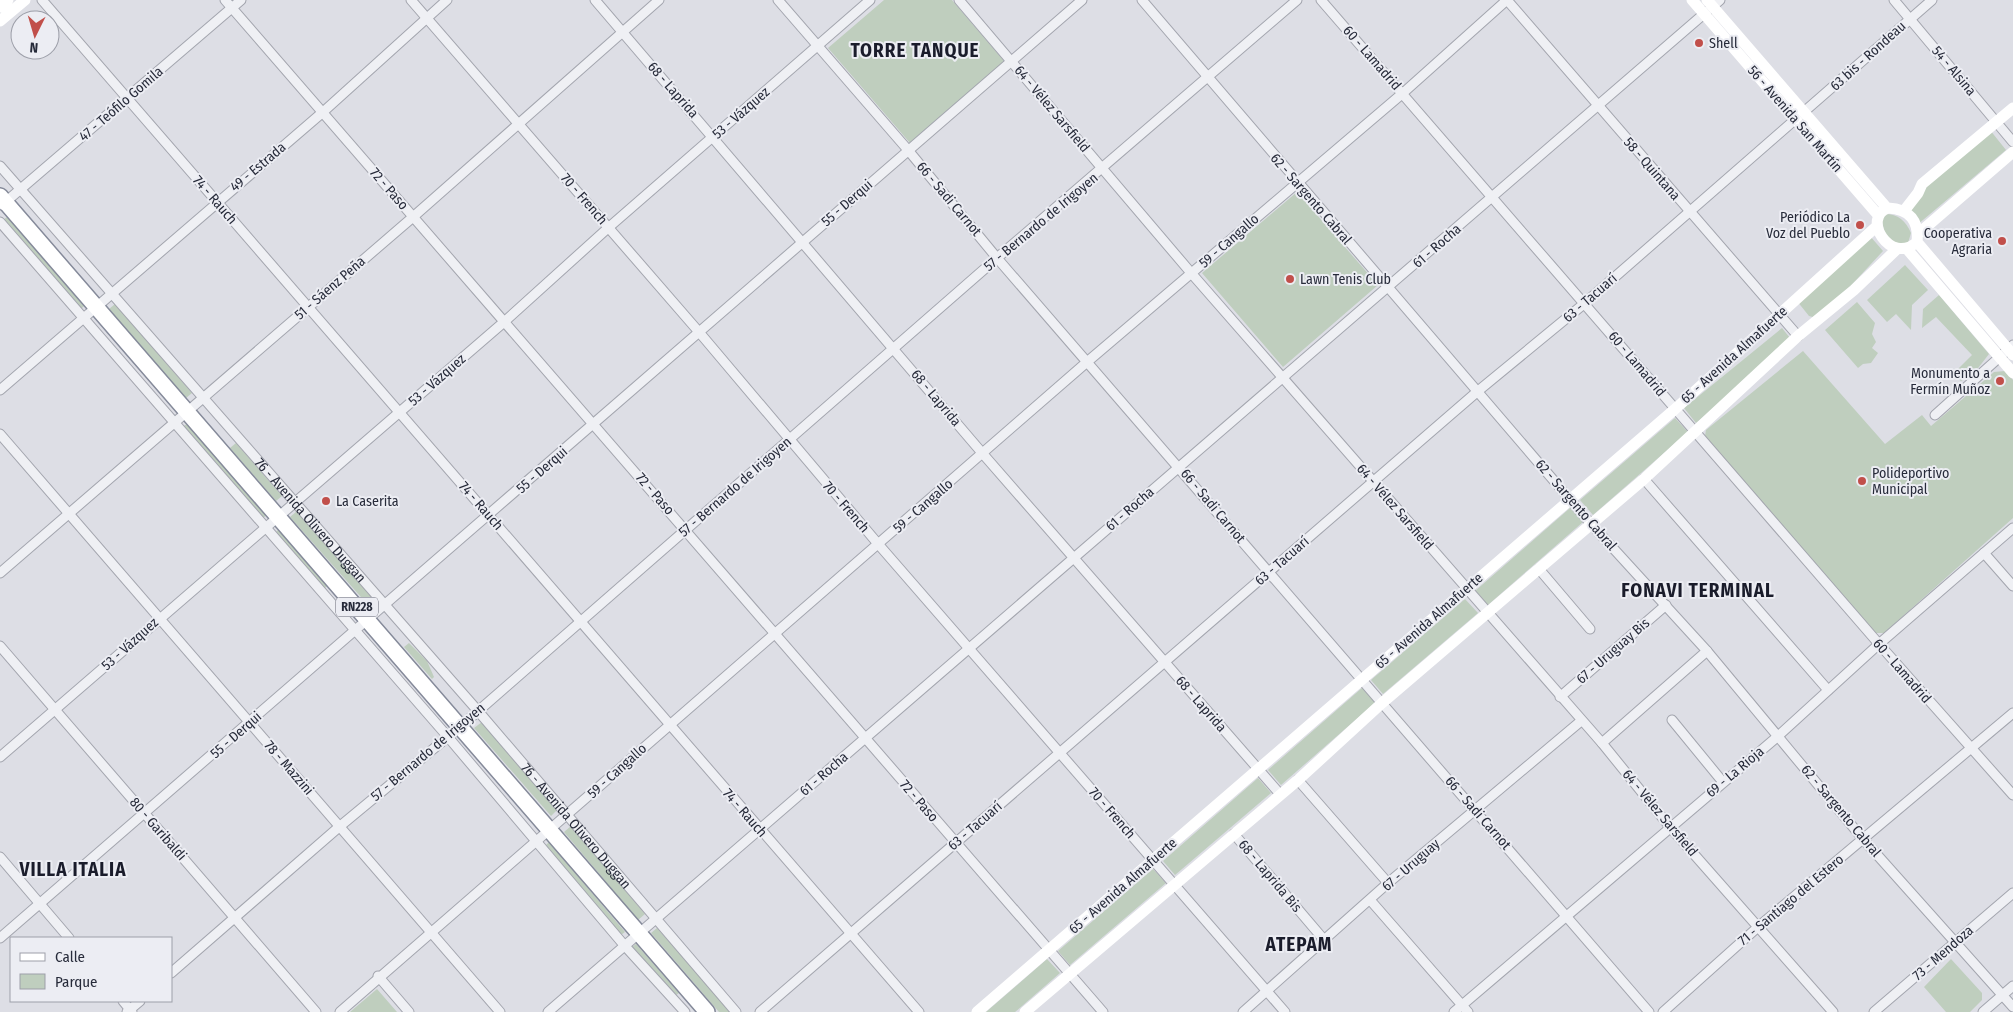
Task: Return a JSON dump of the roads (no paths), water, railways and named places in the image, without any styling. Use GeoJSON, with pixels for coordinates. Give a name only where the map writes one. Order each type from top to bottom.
{"type":"FeatureCollection","features":[{"type":"Feature","properties":{"kind":"highway","name":"76 - Avenida Olivero Duggan"},"geometry":{"type":"LineString","coordinates":[[2,202],[186,410],[640,932],[707,1012]]}},
{"type":"Feature","properties":{"kind":"main road"},"geometry":{"type":"LineString","coordinates":[[0,7],[8,0]]}},
{"type":"Feature","properties":{"kind":"main road"},"geometry":{"type":"LineString","coordinates":[[0,22],[25,0]]}},
{"type":"Feature","properties":{"kind":"main road","name":"56 - Avenida San Martín"},"geometry":{"type":"LineString","coordinates":[[1692,0],[1711,5],[1881,216]]}},
{"type":"Feature","properties":{"kind":"main road"},"geometry":{"type":"LineString","coordinates":[[2013,108],[1922,184],[1918,193],[1904,211],[1881,216],[1885,240],[1902,249],[2013,373]]}},
{"type":"Feature","properties":{"kind":"main road"},"geometry":{"type":"LineString","coordinates":[[1902,249],[1917,238],[2013,152]]}},
{"type":"Feature","properties":{"kind":"main road"},"geometry":{"type":"LineString","coordinates":[[1904,211],[1916,224],[1917,238],[2012,350]]}},
{"type":"Feature","properties":{"kind":"main road","name":"65 - Avenida Almafuerte"},"geometry":{"type":"LineString","coordinates":[[977,1012],[1674,410],[1778,315],[1881,216]]}},
{"type":"Feature","properties":{"kind":"main road","name":"65 - Avenida Almafuerte"},"geometry":{"type":"LineString","coordinates":[[1025,1012],[1298,780],[1382,703],[1644,478],[1798,336],[1902,249]]}},
{"type":"Feature","properties":{"kind":"street","name":"74 - Rauch"},"geometry":{"type":"LineString","coordinates":[[42,0],[400,412],[759,830],[919,1012]]}},
{"type":"Feature","properties":{"kind":"street","name":"72 - Paso"},"geometry":{"type":"LineString","coordinates":[[225,0],[1103,1012]]}},
{"type":"Feature","properties":{"kind":"street","name":"47 - Teófilo Gomila"},"geometry":{"type":"LineString","coordinates":[[2,202],[20,190],[241,0]]}},
{"type":"Feature","properties":{"kind":"street","name":"70 - French"},"geometry":{"type":"LineString","coordinates":[[411,0],[699,332],[879,545],[1285,1012]]}},
{"type":"Feature","properties":{"kind":"street","name":"49 - Estrada"},"geometry":{"type":"LineString","coordinates":[[0,390],[323,112],[447,0]]}},
{"type":"Feature","properties":{"kind":"street","name":"68 - Laprida"},"geometry":{"type":"LineString","coordinates":[[595,0],[803,241],[983,454],[1280,794]]}},
{"type":"Feature","properties":{"kind":"street","name":"51 - Sáenz Peña"},"geometry":{"type":"LineString","coordinates":[[0,573],[69,515],[186,410],[413,217],[659,0]]}},
{"type":"Feature","properties":{"kind":"street","name":"66 - Sadi Carnot"},"geometry":{"type":"LineString","coordinates":[[778,0],[908,150],[997,258],[1179,466],[1649,1012]]}},
{"type":"Feature","properties":{"kind":"street","name":"53 - Vázquez"},"geometry":{"type":"LineString","coordinates":[[0,757],[57,710],[158,618],[267,528],[293,502],[504,322],[608,228],[870,0]]}},
{"type":"Feature","properties":{"kind":"street","name":"64 - Vélez Sarsfield"},"geometry":{"type":"LineString","coordinates":[[959,0],[1192,274],[1602,744],[1670,827],[1833,1012]]}},
{"type":"Feature","properties":{"kind":"street","name":"55 - Derqui"},"geometry":{"type":"LineString","coordinates":[[0,938],[595,425],[803,241],[1082,0]]}},
{"type":"Feature","properties":{"kind":"street","name":"62 - Sargento Cabral"},"geometry":{"type":"LineString","coordinates":[[1142,0],[1591,524],[1707,651],[1863,839],[2013,1007]]}},
{"type":"Feature","properties":{"kind":"street","name":"57 - Bernardo de Irigoyen"},"geometry":{"type":"LineString","coordinates":[[172,972],[340,827],[461,726],[997,258],[1297,0]]}},
{"type":"Feature","properties":{"kind":"street","name":"60 - Lamadrid"},"geometry":{"type":"LineString","coordinates":[[1321,0],[1585,303],[1674,410],[1970,749],[2013,795]]}},
{"type":"Feature","properties":{"kind":"street","name":"59 - Cangallo"},"geometry":{"type":"LineString","coordinates":[[340,1012],[378,976],[432,933],[549,829],[568,815],[1087,362],[1192,274],[1296,182],[1403,93],[1507,0]]}},
{"type":"Feature","properties":{"kind":"street","name":"58 - Quintana"},"geometry":{"type":"LineString","coordinates":[[1507,0],[1798,336]]}},
{"type":"Feature","properties":{"kind":"street","name":"54 - Alsina"},"geometry":{"type":"LineString","coordinates":[[1894,0],[2013,142]]}},
{"type":"Feature","properties":{"kind":"street","name":"63 bis - Rondeau"},"geometry":{"type":"LineString","coordinates":[[1800,116],[1932,0]]}},
{"type":"Feature","properties":{"kind":"street","name":"61 - Rocha"},"geometry":{"type":"LineString","coordinates":[[548,1012],[1179,466],[1493,198],[1711,5]]}},
{"type":"Feature","properties":{"kind":"street","name":"63 - Tacuarí"},"geometry":{"type":"LineString","coordinates":[[760,1012],[1478,391],[1585,303],[1800,116]]}},
{"type":"Feature","properties":{"kind":"street","name":"76 - Avenida Olivero Duggan"},"geometry":{"type":"LineString","coordinates":[[0,166],[478,711],[736,1012]]}},
{"type":"Feature","properties":{"kind":"street"},"geometry":{"type":"LineString","coordinates":[[0,222],[448,737],[624,945],[685,1012]]}},
{"type":"Feature","properties":{"kind":"street"},"geometry":{"type":"LineString","coordinates":[[1935,415],[1999,358],[2012,350]]}},
{"type":"Feature","properties":{"kind":"street","name":"78 - Mazzini"},"geometry":{"type":"LineString","coordinates":[[0,434],[500,1012]]}},
{"type":"Feature","properties":{"kind":"street"},"geometry":{"type":"LineString","coordinates":[[1644,478],[1828,690]]}},
{"type":"Feature","properties":{"kind":"street","name":"69 - La Rioja"},"geometry":{"type":"LineString","coordinates":[[1454,1012],[1465,1009],[1566,914],[1777,736],[1879,644],[2013,528]]}},
{"type":"Feature","properties":{"kind":"street"},"geometry":{"type":"LineString","coordinates":[[1984,553],[2013,586]]}},
{"type":"Feature","properties":{"kind":"street"},"geometry":{"type":"LineString","coordinates":[[1539,569],[1590,629]]}},
{"type":"Feature","properties":{"kind":"street","name":"67 - Uruguay Bis"},"geometry":{"type":"LineString","coordinates":[[1560,697],[1666,605]]}},
{"type":"Feature","properties":{"kind":"street","name":"80 - Garibaldi"},"geometry":{"type":"LineString","coordinates":[[0,646],[316,1012]]}},
{"type":"Feature","properties":{"kind":"street"},"geometry":{"type":"LineString","coordinates":[[1602,744],[1707,651]]}},
{"type":"Feature","properties":{"kind":"street","name":"71 - Santiago del Estero"},"geometry":{"type":"LineString","coordinates":[[1663,1012],[1758,928],[2013,713]]}},
{"type":"Feature","properties":{"kind":"street"},"geometry":{"type":"LineString","coordinates":[[1672,720],[1722,781]]}},
{"type":"Feature","properties":{"kind":"street","name":"67 - Uruguay"},"geometry":{"type":"LineString","coordinates":[[1243,1012],[1388,884],[1581,721]]}},
{"type":"Feature","properties":{"kind":"street"},"geometry":{"type":"LineString","coordinates":[[1298,780],[1388,884]]}},
{"type":"Feature","properties":{"kind":"street","name":"68 - Laprida Bis"},"geometry":{"type":"LineString","coordinates":[[1234,834],[1325,941]]}},
{"type":"Feature","properties":{"kind":"street"},"geometry":{"type":"LineString","coordinates":[[0,857],[68,937]]}},
{"type":"Feature","properties":{"kind":"street","name":"73 - Mendoza"},"geometry":{"type":"LineString","coordinates":[[1874,1012],[2013,894]]}},
{"type":"Feature","properties":{"kind":"street"},"geometry":{"type":"LineString","coordinates":[[1371,901],[1465,1009]]}},
{"type":"Feature","properties":{"kind":"street"},"geometry":{"type":"LineString","coordinates":[[378,976],[409,1012]]}},
{"type":"Feature","properties":{"kind":"street"},"geometry":{"type":"LineString","coordinates":[[1983,1012],[2013,986]]}},
{"type":"Feature","properties":{"kind":"street"},"geometry":{"type":"LineString","coordinates":[[130,1011],[139,1002]]}},
{"type":"Feature","properties":{"kind":"place","name":"Shell"},"geometry":{"type":"Point","coordinates":[1699,43]}},
{"type":"Feature","properties":{"kind":"place","name":"Periódico La Voz del Pueblo"},"geometry":{"type":"Point","coordinates":[1860,225]}},
{"type":"Feature","properties":{"kind":"place","name":"Cooperativa Agraria"},"geometry":{"type":"Point","coordinates":[2002,241]}},
{"type":"Feature","properties":{"kind":"place","name":"Lawn Tenis Club"},"geometry":{"type":"Point","coordinates":[1290,279]}},
{"type":"Feature","properties":{"kind":"place","name":"Monumento a Fermín Muñoz"},"geometry":{"type":"Point","coordinates":[2000,381]}},
{"type":"Feature","properties":{"kind":"place","name":"Polideportivo Municipal"},"geometry":{"type":"Point","coordinates":[1862,481]}},
{"type":"Feature","properties":{"kind":"place","name":"La Caserita"},"geometry":{"type":"Point","coordinates":[326,501]}},
{"type":"Feature","properties":{"kind":"district","name":"TORRE TANQUE"},"geometry":{"type":"Point","coordinates":[915,50]}},
{"type":"Feature","properties":{"kind":"district","name":"FONAVI TERMINAL"},"geometry":{"type":"Point","coordinates":[1698,590]}},
{"type":"Feature","properties":{"kind":"district","name":"VILLA ITALIA"},"geometry":{"type":"Point","coordinates":[73,869]}},
{"type":"Feature","properties":{"kind":"district","name":"ATEPAM"},"geometry":{"type":"Point","coordinates":[1299,944]}}]}
